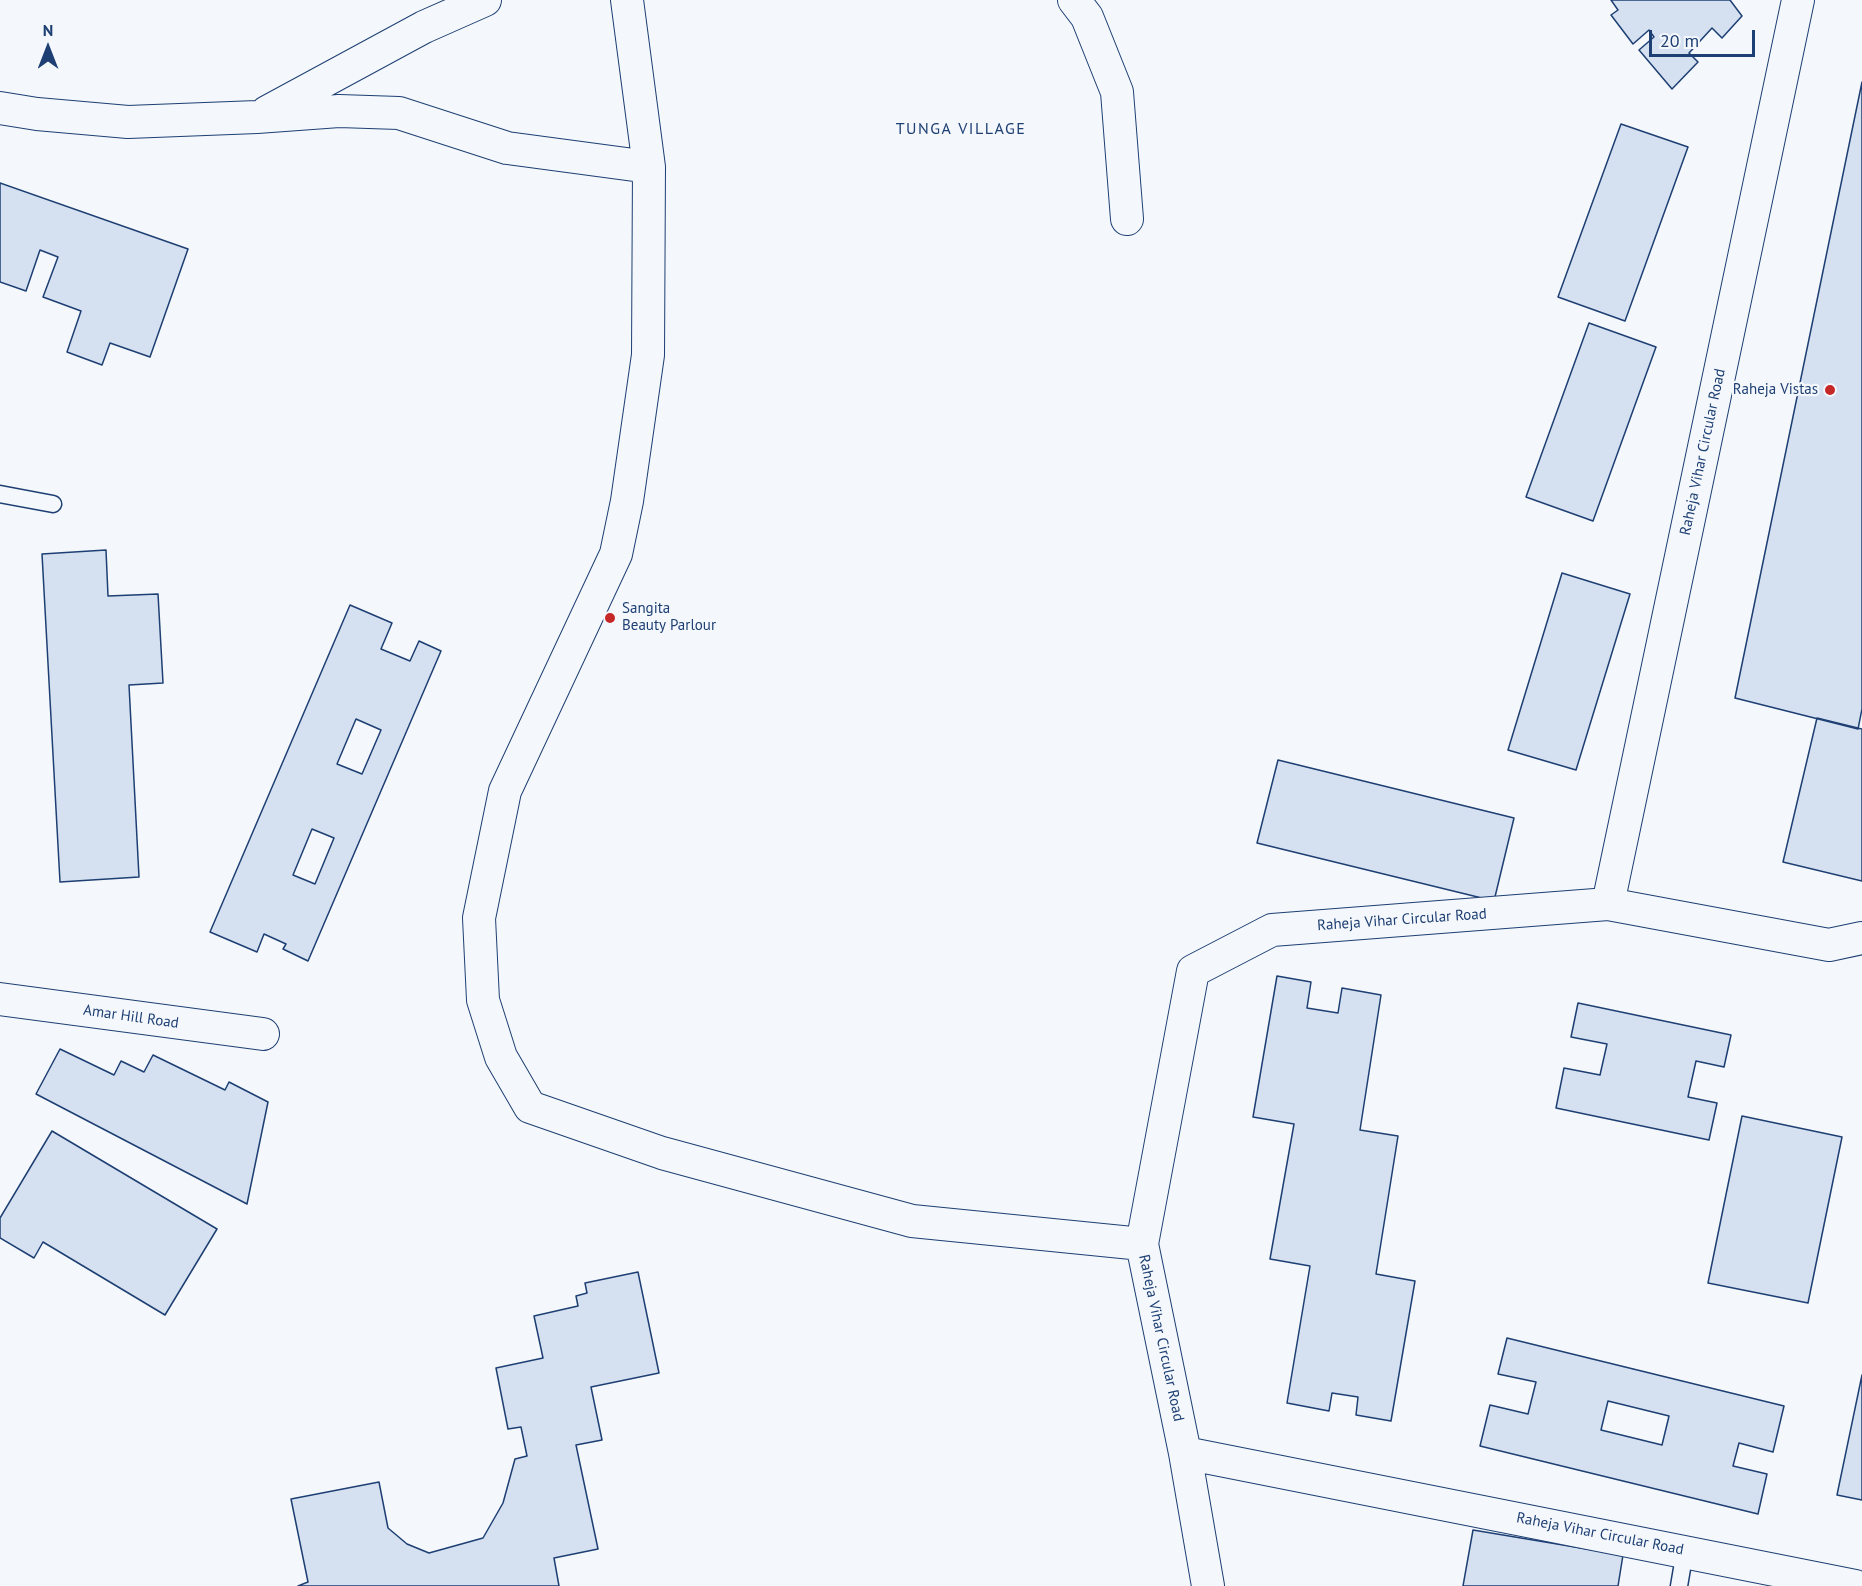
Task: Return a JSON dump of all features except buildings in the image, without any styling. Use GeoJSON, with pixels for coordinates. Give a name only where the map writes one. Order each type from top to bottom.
{"type":"FeatureCollection","features":[{"type":"Feature","properties":{"kind":"street"},"geometry":{"type":"LineString","coordinates":[[257,117],[424,27],[485,0]]}},
{"type":"Feature","properties":{"kind":"street"},"geometry":{"type":"LineString","coordinates":[[627,0],[649,167],[648,355],[627,501],[616,554],[505,791],[479,918],[483,1000],[501,1057],[530,1107],[662,1153],[912,1221],[1142,1244]]}},
{"type":"Feature","properties":{"kind":"street"},"geometry":{"type":"LineString","coordinates":[[1074,0],[1087,17],[1117,92],[1127,219]]}},
{"type":"Feature","properties":{"kind":"street","name":"Raheja Vihar Circular Road"},"geometry":{"type":"LineString","coordinates":[[1608,904],[1798,0]]}},
{"type":"Feature","properties":{"kind":"street"},"geometry":{"type":"LineString","coordinates":[[0,108],[37,114],[128,122],[339,111],[399,113],[507,148],[649,167]]}},
{"type":"Feature","properties":{"kind":"street","name":"Raheja Vihar Circular Road"},"geometry":{"type":"LineString","coordinates":[[1855,1586],[1185,1453],[1142,1244],[1193,971],[1272,930],[1608,904],[1829,945],[1862,938]]}},
{"type":"Feature","properties":{"kind":"street","name":"Amar Hill Road"},"geometry":{"type":"LineString","coordinates":[[0,999],[263,1034]]}},
{"type":"Feature","properties":{"kind":"street"},"geometry":{"type":"LineString","coordinates":[[1185,1453],[1208,1586]]}},
{"type":"Feature","properties":{"kind":"lane"},"geometry":{"type":"LineString","coordinates":[[0,494],[53,504]]}},
{"type":"Feature","properties":{"kind":"lane"},"geometry":{"type":"LineString","coordinates":[[1679,1586],[1685,1551]]}},
{"type":"Feature","properties":{"kind":"place","name":"Raheja Vistas"},"geometry":{"type":"Point","coordinates":[1830,390]}},
{"type":"Feature","properties":{"kind":"place","name":"Sangita Beauty Parlour"},"geometry":{"type":"Point","coordinates":[610,618]}},
{"type":"Feature","properties":{"kind":"district","name":"TUNGA VILLAGE"},"geometry":{"type":"Point","coordinates":[961,129]}}]}
